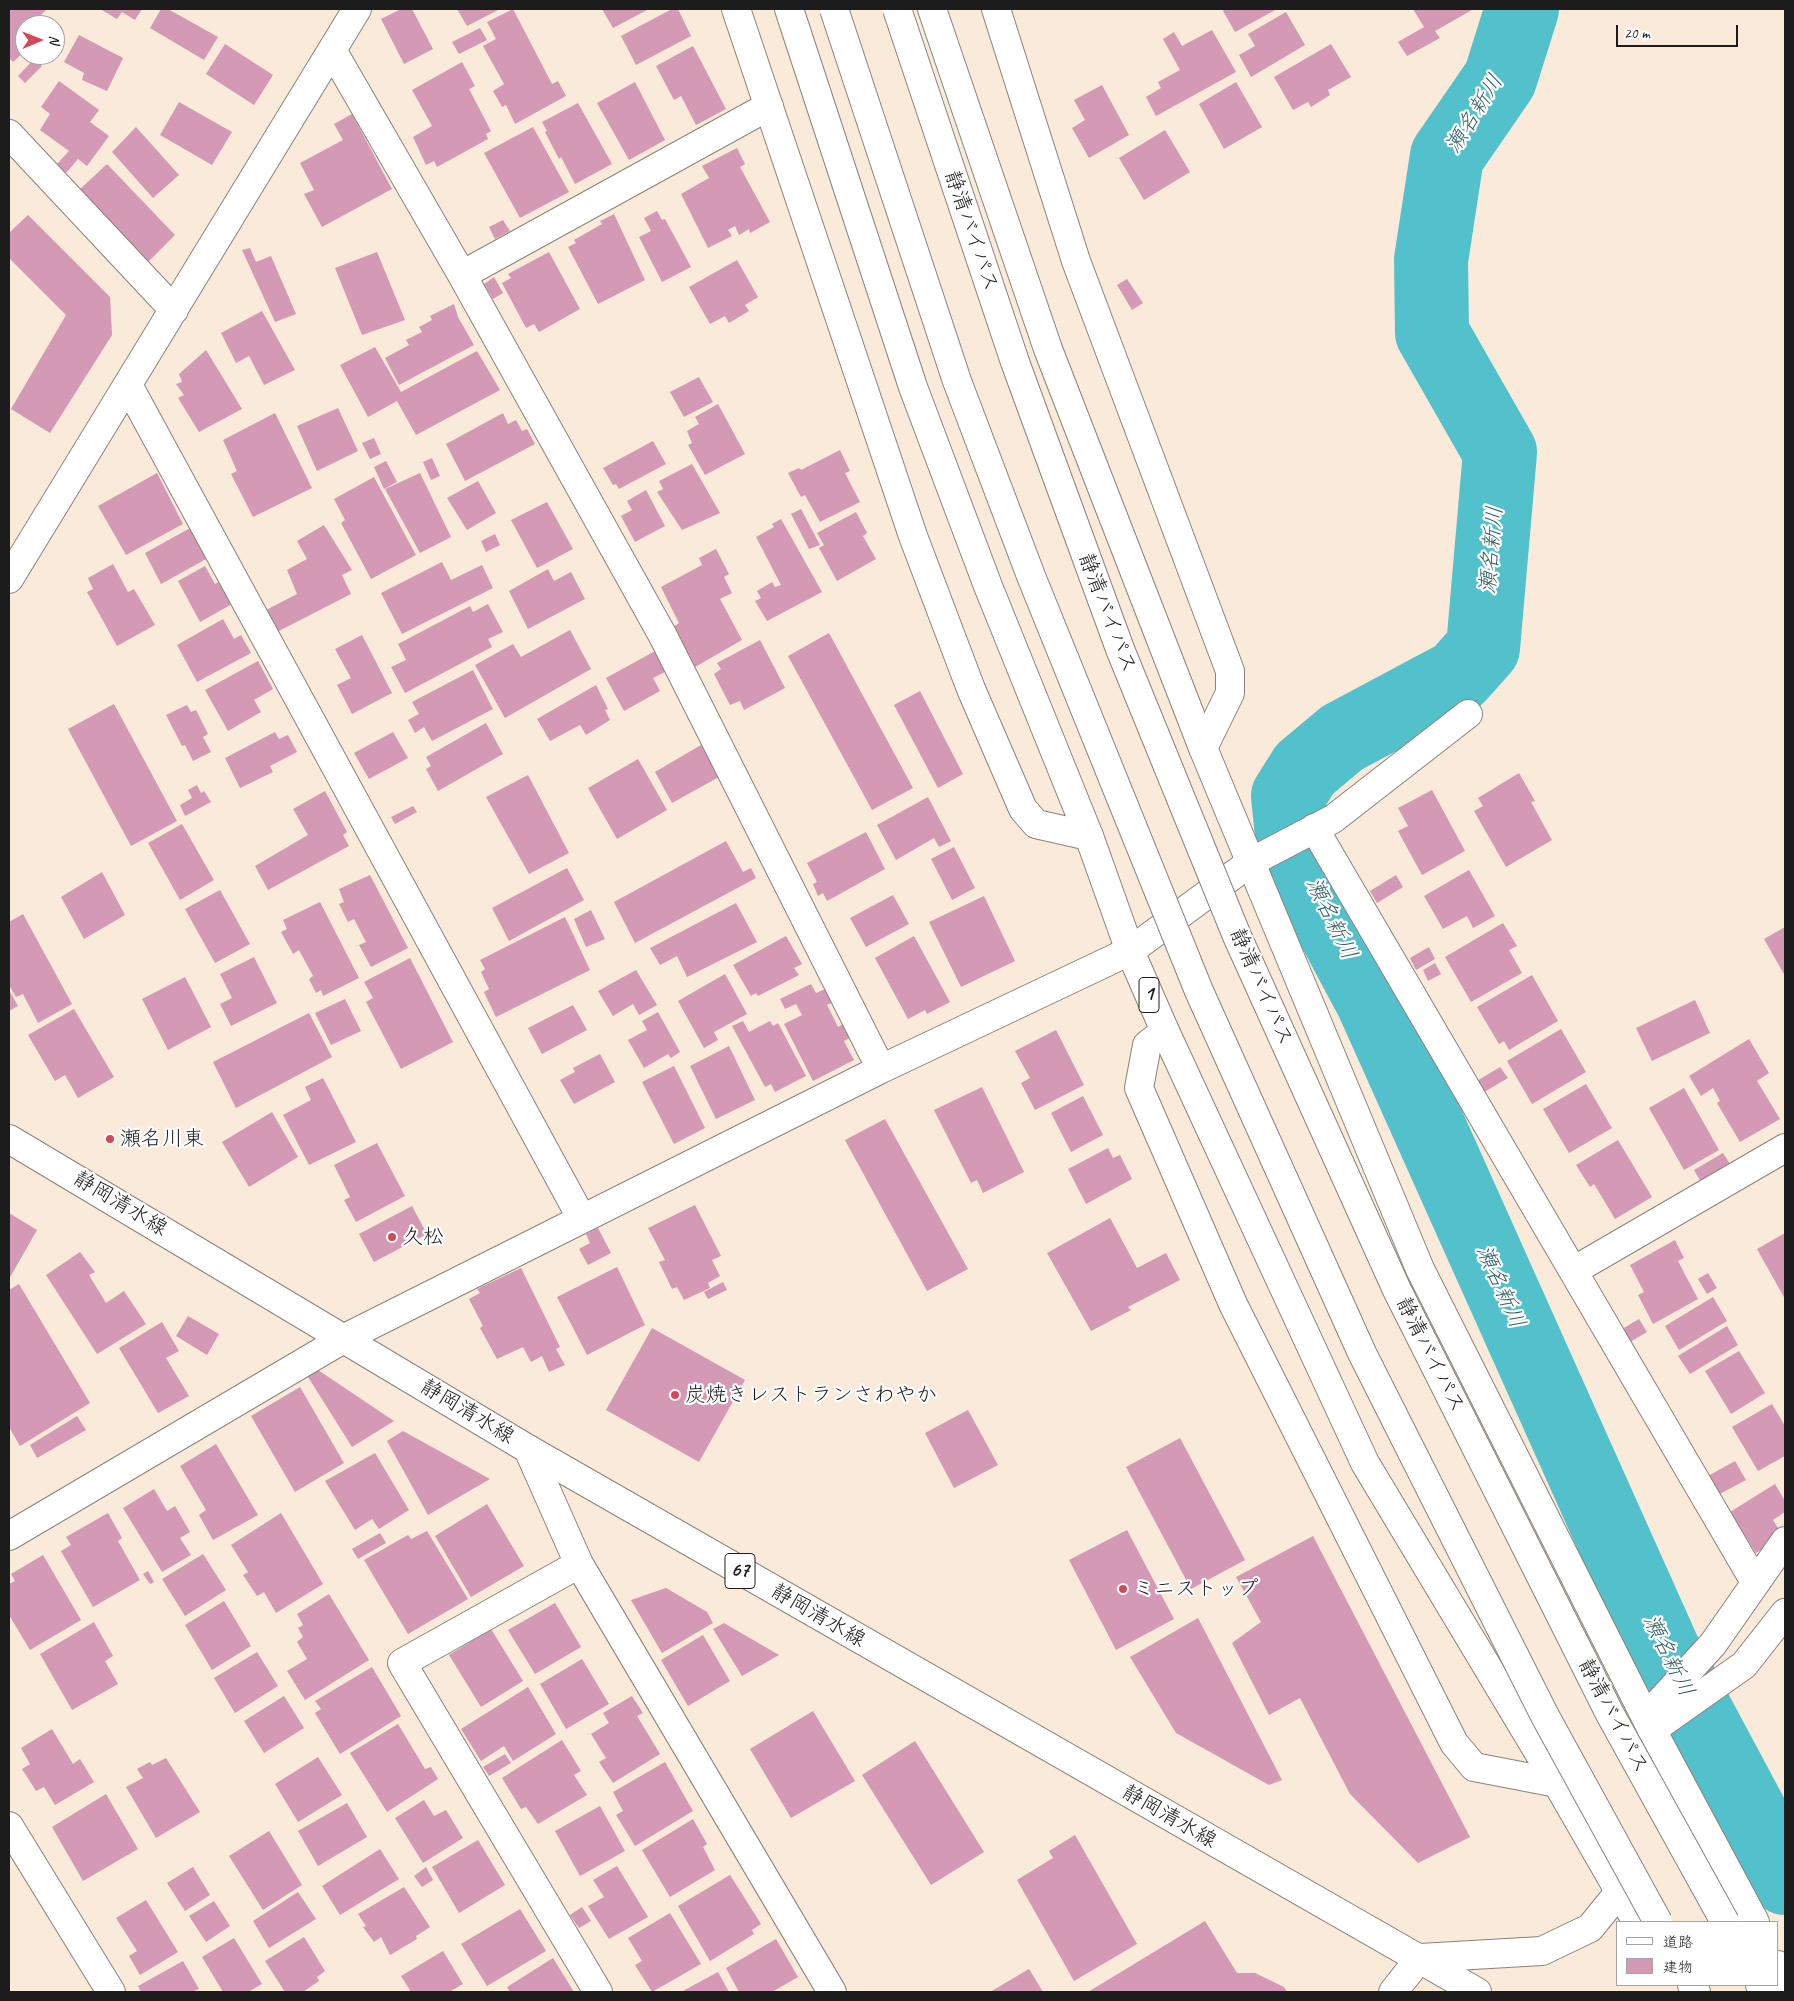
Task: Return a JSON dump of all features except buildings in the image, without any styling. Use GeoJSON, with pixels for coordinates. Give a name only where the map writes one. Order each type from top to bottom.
{"type":"FeatureCollection","features":[{"type":"Feature","properties":{"kind":"main road"},"geometry":{"type":"LineString","coordinates":[[9,579],[357,9]]}},
{"type":"Feature","properties":{"kind":"main road"},"geometry":{"type":"LineString","coordinates":[[736,9],[913,536],[971,689],[1023,809],[1036,824],[1089,836]]}},
{"type":"Feature","properties":{"kind":"main road","name":"1"},"geometry":{"type":"LineString","coordinates":[[789,9],[913,386],[988,586],[1089,836],[1130,951],[1165,1031],[1365,1462],[1557,1783],[1636,1921]]}},
{"type":"Feature","properties":{"kind":"main road"},"geometry":{"type":"LineString","coordinates":[[834,9],[957,381],[1031,576],[1199,991],[1362,1353],[1545,1716],[1657,1921]]}},
{"type":"Feature","properties":{"kind":"main road","name":"静清バイパス"},"geometry":{"type":"LineString","coordinates":[[897,9],[1015,362],[1120,649],[1237,936],[1397,1290],[1610,1714],[1724,1921]]}},
{"type":"Feature","properties":{"kind":"main road"},"geometry":{"type":"LineString","coordinates":[[932,9],[1048,349],[1202,748],[1420,1269],[1649,1724],[1754,1921]]}},
{"type":"Feature","properties":{"kind":"main road"},"geometry":{"type":"LineString","coordinates":[[996,9],[1076,261],[1230,672],[1230,693],[1202,748]]}},
{"type":"Feature","properties":{"kind":"main road"},"geometry":{"type":"LineString","coordinates":[[332,50],[462,275],[662,636],[881,1069]]}},
{"type":"Feature","properties":{"kind":"main road"},"geometry":{"type":"LineString","coordinates":[[462,275],[769,106]]}},
{"type":"Feature","properties":{"kind":"main road"},"geometry":{"type":"LineString","coordinates":[[9,134],[174,310]]}},
{"type":"Feature","properties":{"kind":"main road"},"geometry":{"type":"LineString","coordinates":[[128,385],[582,1219]]}},
{"type":"Feature","properties":{"kind":"main road"},"geometry":{"type":"LineString","coordinates":[[9,1536],[345,1338],[881,1069],[1130,951],[1251,862],[1332,818],[1468,714]]}},
{"type":"Feature","properties":{"kind":"main road"},"geometry":{"type":"LineString","coordinates":[[1314,828],[1754,1582]]}},
{"type":"Feature","properties":{"kind":"main road"},"geometry":{"type":"LineString","coordinates":[[1165,1031],[1147,1045],[1139,1088],[1233,1304],[1454,1743],[1474,1767],[1557,1783]]}},
{"type":"Feature","properties":{"kind":"main road","name":"静岡清水線"},"geometry":{"type":"LineString","coordinates":[[9,1139],[528,1449],[1477,1992]]}},
{"type":"Feature","properties":{"kind":"main road"},"geometry":{"type":"LineString","coordinates":[[1573,1271],[1785,1148]]}},
{"type":"Feature","properties":{"kind":"main road"},"geometry":{"type":"LineString","coordinates":[[528,1449],[579,1564],[832,1992]]}},
{"type":"Feature","properties":{"kind":"main road"},"geometry":{"type":"LineString","coordinates":[[1649,1724],[1713,1644],[1754,1582],[1785,1541]]}},
{"type":"Feature","properties":{"kind":"main road"},"geometry":{"type":"LineString","coordinates":[[579,1564],[402,1663],[598,1992]]}},
{"type":"Feature","properties":{"kind":"main road"},"geometry":{"type":"LineString","coordinates":[[1649,1724],[1744,1665],[1785,1613]]}},
{"type":"Feature","properties":{"kind":"main road"},"geometry":{"type":"LineString","coordinates":[[9,1826],[111,1992]]}},
{"type":"Feature","properties":{"kind":"main road"},"geometry":{"type":"LineString","coordinates":[[1393,1992],[1420,1958],[1542,1951],[1590,1928],[1620,1891]]}},
{"type":"Feature","properties":{"kind":"main road"},"geometry":{"type":"LineString","coordinates":[[1779,1967],[1785,1979]]}},
{"type":"Feature","properties":{"kind":"waterway","name":"瀬名新川"},"geometry":{"type":"LineString","coordinates":[[1522,9],[1500,79],[1447,156],[1431,260],[1432,333],[1500,452],[1483,648],[1458,676],[1342,738],[1305,769],[1288,796],[1292,835],[1319,901],[1372,1000],[1664,1652],[1785,1878]]}},
{"type":"Feature","properties":{"kind":"place","name":"瀬名川東"},"geometry":{"type":"Point","coordinates":[110,1139]}},
{"type":"Feature","properties":{"kind":"place","name":"久松"},"geometry":{"type":"Point","coordinates":[392,1237]}},
{"type":"Feature","properties":{"kind":"place","name":"炭焼きレストランさわやか"},"geometry":{"type":"Point","coordinates":[675,1395]}},
{"type":"Feature","properties":{"kind":"place","name":"ミニストップ"},"geometry":{"type":"Point","coordinates":[1123,1589]}}]}
